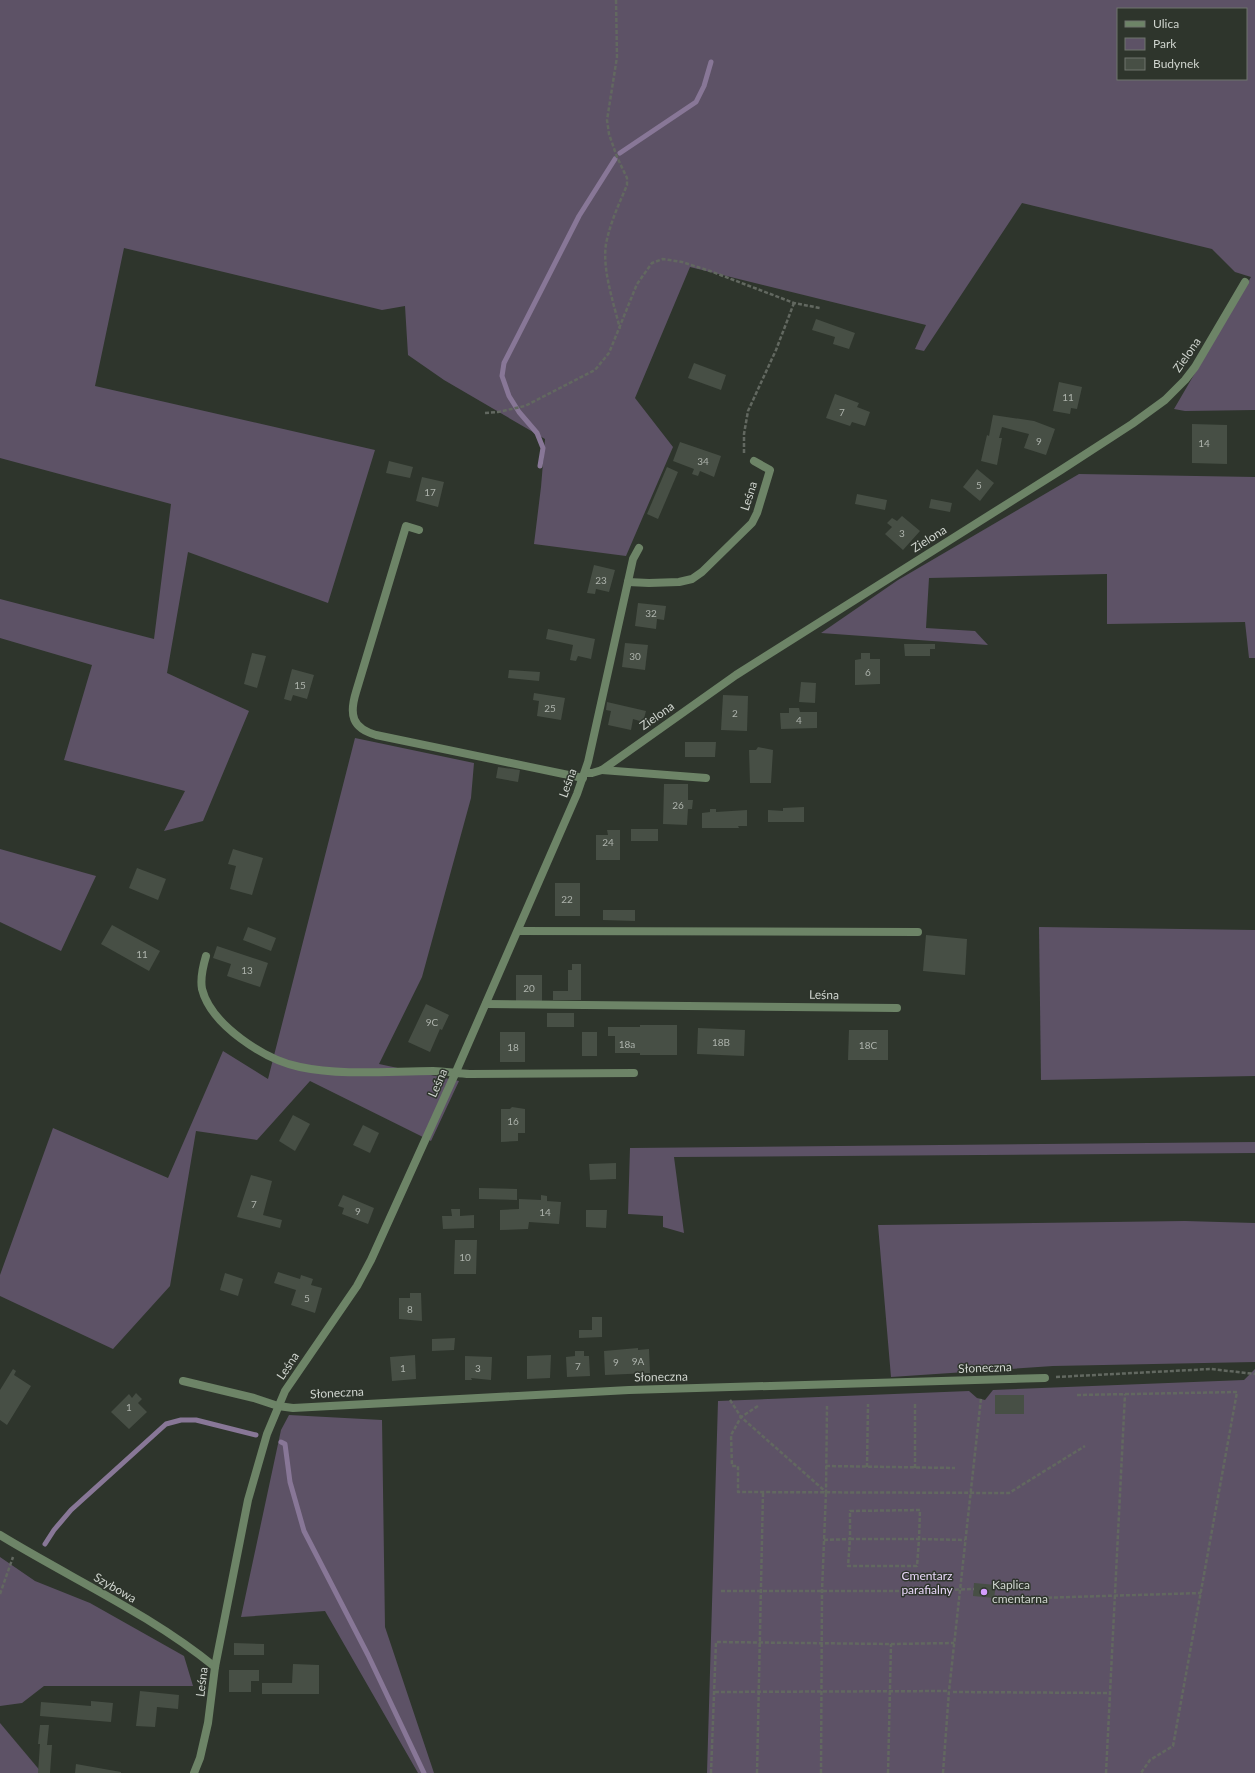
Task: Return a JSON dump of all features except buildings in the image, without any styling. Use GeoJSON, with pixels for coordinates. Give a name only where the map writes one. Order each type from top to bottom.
{"type":"FeatureCollection","features":[{"type":"Feature","properties":{"kind":"street","name":"Zielona"},"geometry":{"type":"LineString","coordinates":[[584,775],[602,770],[736,675],[1132,424],[1164,400],[1184,380],[1199,361],[1245,282]]}},
{"type":"Feature","properties":{"kind":"street","name":"Leśna"},"geometry":{"type":"LineString","coordinates":[[628,582],[670,582],[692,579],[702,572],[749,527],[757,513],[770,470],[754,461]]}},
{"type":"Feature","properties":{"kind":"street"},"geometry":{"type":"LineString","coordinates":[[419,530],[406,526],[353,703],[352,712],[359,727],[367,733],[376,736],[584,775]]}},
{"type":"Feature","properties":{"kind":"street","name":"Leśna"},"geometry":{"type":"LineString","coordinates":[[194,1773],[200,1758],[207,1730],[215,1667],[253,1481],[267,1434],[285,1391],[363,1275],[379,1243],[518,931],[584,775],[628,582],[634,559],[639,548]]}},
{"type":"Feature","properties":{"kind":"street"},"geometry":{"type":"LineString","coordinates":[[602,770],[706,778]]}},
{"type":"Feature","properties":{"kind":"street"},"geometry":{"type":"LineString","coordinates":[[518,931],[918,932]]}},
{"type":"Feature","properties":{"kind":"street"},"geometry":{"type":"LineString","coordinates":[[206,956],[201,977],[202,988],[212,1011],[235,1034],[270,1056],[292,1065],[313,1069],[372,1072],[436,1071],[455,1074],[634,1073]]}},
{"type":"Feature","properties":{"kind":"street","name":"Leśna"},"geometry":{"type":"LineString","coordinates":[[486,1004],[897,1008]]}},
{"type":"Feature","properties":{"kind":"street","name":"Słoneczna"},"geometry":{"type":"LineString","coordinates":[[183,1381],[254,1398],[278,1406],[293,1408],[648,1389],[1045,1378]]}},
{"type":"Feature","properties":{"kind":"street","name":"Szybowa"},"geometry":{"type":"LineString","coordinates":[[0,1535],[160,1627],[192,1648],[215,1667]]}},
{"type":"Feature","properties":{"kind":"path"},"geometry":{"type":"LineString","coordinates":[[616,0],[617,57],[607,120],[609,134],[617,157],[627,178],[627,185],[611,225],[606,245],[607,275],[620,329]]}},
{"type":"Feature","properties":{"kind":"path"},"geometry":{"type":"LineString","coordinates":[[485,413],[521,407],[595,370],[609,353],[637,284],[652,263],[663,259],[710,270],[794,303],[820,308]]}},
{"type":"Feature","properties":{"kind":"path"},"geometry":{"type":"LineString","coordinates":[[744,453],[744,434],[748,411],[776,350],[794,303]]}},
{"type":"Feature","properties":{"kind":"path"},"geometry":{"type":"LineString","coordinates":[[1045,1378],[1211,1369],[1255,1374]]}},
{"type":"Feature","properties":{"kind":"path"},"geometry":{"type":"LineString","coordinates":[[1077,1394],[1237,1392],[1174,1746],[1150,1760],[1140,1773]]}},
{"type":"Feature","properties":{"kind":"path"},"geometry":{"type":"LineString","coordinates":[[1106,1773],[1125,1394]]}},
{"type":"Feature","properties":{"kind":"path"},"geometry":{"type":"LineString","coordinates":[[943,1773],[949,1691],[981,1398]]}},
{"type":"Feature","properties":{"kind":"path"},"geometry":{"type":"LineString","coordinates":[[730,1400],[741,1417],[826,1492]]}},
{"type":"Feature","properties":{"kind":"path"},"geometry":{"type":"LineString","coordinates":[[915,1403],[915,1468]]}},
{"type":"Feature","properties":{"kind":"path"},"geometry":{"type":"LineString","coordinates":[[867,1466],[868,1404]]}},
{"type":"Feature","properties":{"kind":"path"},"geometry":{"type":"LineString","coordinates":[[758,1406],[741,1417],[731,1435],[732,1466],[738,1466],[738,1492],[1009,1493],[1085,1446]]}},
{"type":"Feature","properties":{"kind":"path"},"geometry":{"type":"LineString","coordinates":[[821,1773],[822,1591],[826,1492],[827,1406]]}},
{"type":"Feature","properties":{"kind":"path"},"geometry":{"type":"LineString","coordinates":[[826,1466],[955,1468]]}},
{"type":"Feature","properties":{"kind":"path"},"geometry":{"type":"LineString","coordinates":[[757,1773],[763,1492]]}},
{"type":"Feature","properties":{"kind":"path"},"geometry":{"type":"LineString","coordinates":[[920,1510],[918,1539],[917,1566],[848,1566],[850,1511],[920,1510]]}},
{"type":"Feature","properties":{"kind":"path"},"geometry":{"type":"LineString","coordinates":[[824,1540],[965,1540]]}},
{"type":"Feature","properties":{"kind":"path"},"geometry":{"type":"LineString","coordinates":[[0,1594],[17,1545]]}},
{"type":"Feature","properties":{"kind":"path"},"geometry":{"type":"LineString","coordinates":[[721,1591],[974,1589]]}},
{"type":"Feature","properties":{"kind":"path"},"geometry":{"type":"LineString","coordinates":[[1006,1599],[1201,1594]]}},
{"type":"Feature","properties":{"kind":"path"},"geometry":{"type":"LineString","coordinates":[[711,1773],[716,1642],[891,1644],[954,1643]]}},
{"type":"Feature","properties":{"kind":"path"},"geometry":{"type":"LineString","coordinates":[[888,1773],[891,1644]]}},
{"type":"Feature","properties":{"kind":"path"},"geometry":{"type":"LineString","coordinates":[[715,1692],[949,1691]]}},
{"type":"Feature","properties":{"kind":"path"},"geometry":{"type":"LineString","coordinates":[[954,1692],[1110,1693]]}},
{"type":"Feature","properties":{"kind":"green space"},"geometry":{"type":"Polygon","coordinates":[[[0,0],[1255,0],[1255,410],[1185,411],[1174,409],[1251,277],[1235,272],[1212,249],[1022,203],[924,351],[915,349],[926,325],[690,267],[635,398],[673,447],[626,556],[534,544],[545,439],[444,380],[408,355],[405,306],[382,310],[124,248],[95,386],[375,450],[328,603],[188,552],[167,673],[249,711],[203,821],[164,831],[185,791],[64,760],[92,665],[0,638],[0,599],[154,639],[171,504],[0,458],[0,0]]]}},
{"type":"Feature","properties":{"kind":"green space"},"geometry":{"type":"Polygon","coordinates":[[[1079,474],[1255,477],[1255,658],[1249,658],[1245,622],[1107,624],[1107,574],[929,578],[926,628],[975,631],[988,645],[821,633],[898,580],[1079,474]]]}},
{"type":"Feature","properties":{"kind":"green space"},"geometry":{"type":"Polygon","coordinates":[[[355,738],[474,763],[471,798],[422,977],[379,1064],[459,1081],[431,1141],[310,1081],[257,1140],[196,1131],[170,1286],[113,1349],[0,1296],[0,1275],[53,1128],[168,1178],[223,1051],[268,1079],[355,738]]]}},
{"type":"Feature","properties":{"kind":"green space"},"geometry":{"type":"Polygon","coordinates":[[[0,849],[96,876],[61,951],[0,922],[0,849]]]}},
{"type":"Feature","properties":{"kind":"green space"},"geometry":{"type":"Polygon","coordinates":[[[1039,927],[1255,930],[1255,1076],[1041,1080],[1039,927]]]}},
{"type":"Feature","properties":{"kind":"green space"},"geometry":{"type":"Polygon","coordinates":[[[1255,1142],[1255,1153],[674,1157],[684,1233],[663,1227],[663,1216],[628,1214],[630,1148],[1255,1142]]]}},
{"type":"Feature","properties":{"kind":"green space"},"geometry":{"type":"Polygon","coordinates":[[[1185,1221],[1255,1223],[1255,1362],[1053,1366],[891,1377],[878,1225],[1185,1221]]]}},
{"type":"Feature","properties":{"kind":"green space","name":"Cmentarz parafialny"},"geometry":{"type":"Polygon","coordinates":[[[1255,1369],[1255,1773],[707,1773],[718,1401],[969,1391],[977,1398],[985,1400],[993,1390],[1244,1380],[1255,1369]]]}},
{"type":"Feature","properties":{"kind":"green space"},"geometry":{"type":"Polygon","coordinates":[[[289,1415],[382,1420],[385,1627],[434,1773],[418,1773],[325,1611],[241,1617],[281,1430],[289,1415]]]}},
{"type":"Feature","properties":{"kind":"green space"},"geometry":{"type":"Polygon","coordinates":[[[0,1557],[35,1581],[90,1603],[184,1656],[193,1686],[44,1686],[22,1703],[0,1706],[0,1557]]]}},
{"type":"Feature","properties":{"kind":"green space"},"geometry":{"type":"Polygon","coordinates":[[[0,1723],[42,1773],[0,1773],[0,1723]]]}},
{"type":"Feature","properties":{"kind":"waterway"},"geometry":{"type":"LineString","coordinates":[[620,153],[696,102],[704,86],[711,62]]}},
{"type":"Feature","properties":{"kind":"waterway"},"geometry":{"type":"LineString","coordinates":[[540,466],[543,448],[537,433],[519,412],[509,396],[502,376],[504,363],[579,216],[615,159]]}},
{"type":"Feature","properties":{"kind":"waterway"},"geometry":{"type":"LineString","coordinates":[[45,1544],[54,1530],[71,1510],[166,1424],[181,1420],[196,1420],[256,1435]]}},
{"type":"Feature","properties":{"kind":"waterway"},"geometry":{"type":"LineString","coordinates":[[281,1442],[285,1444],[290,1482],[304,1531],[368,1655],[424,1773]]}},
{"type":"Feature","properties":{"kind":"place","name":"Kaplica cmentarna"},"geometry":{"type":"Point","coordinates":[984,1592]}}]}
